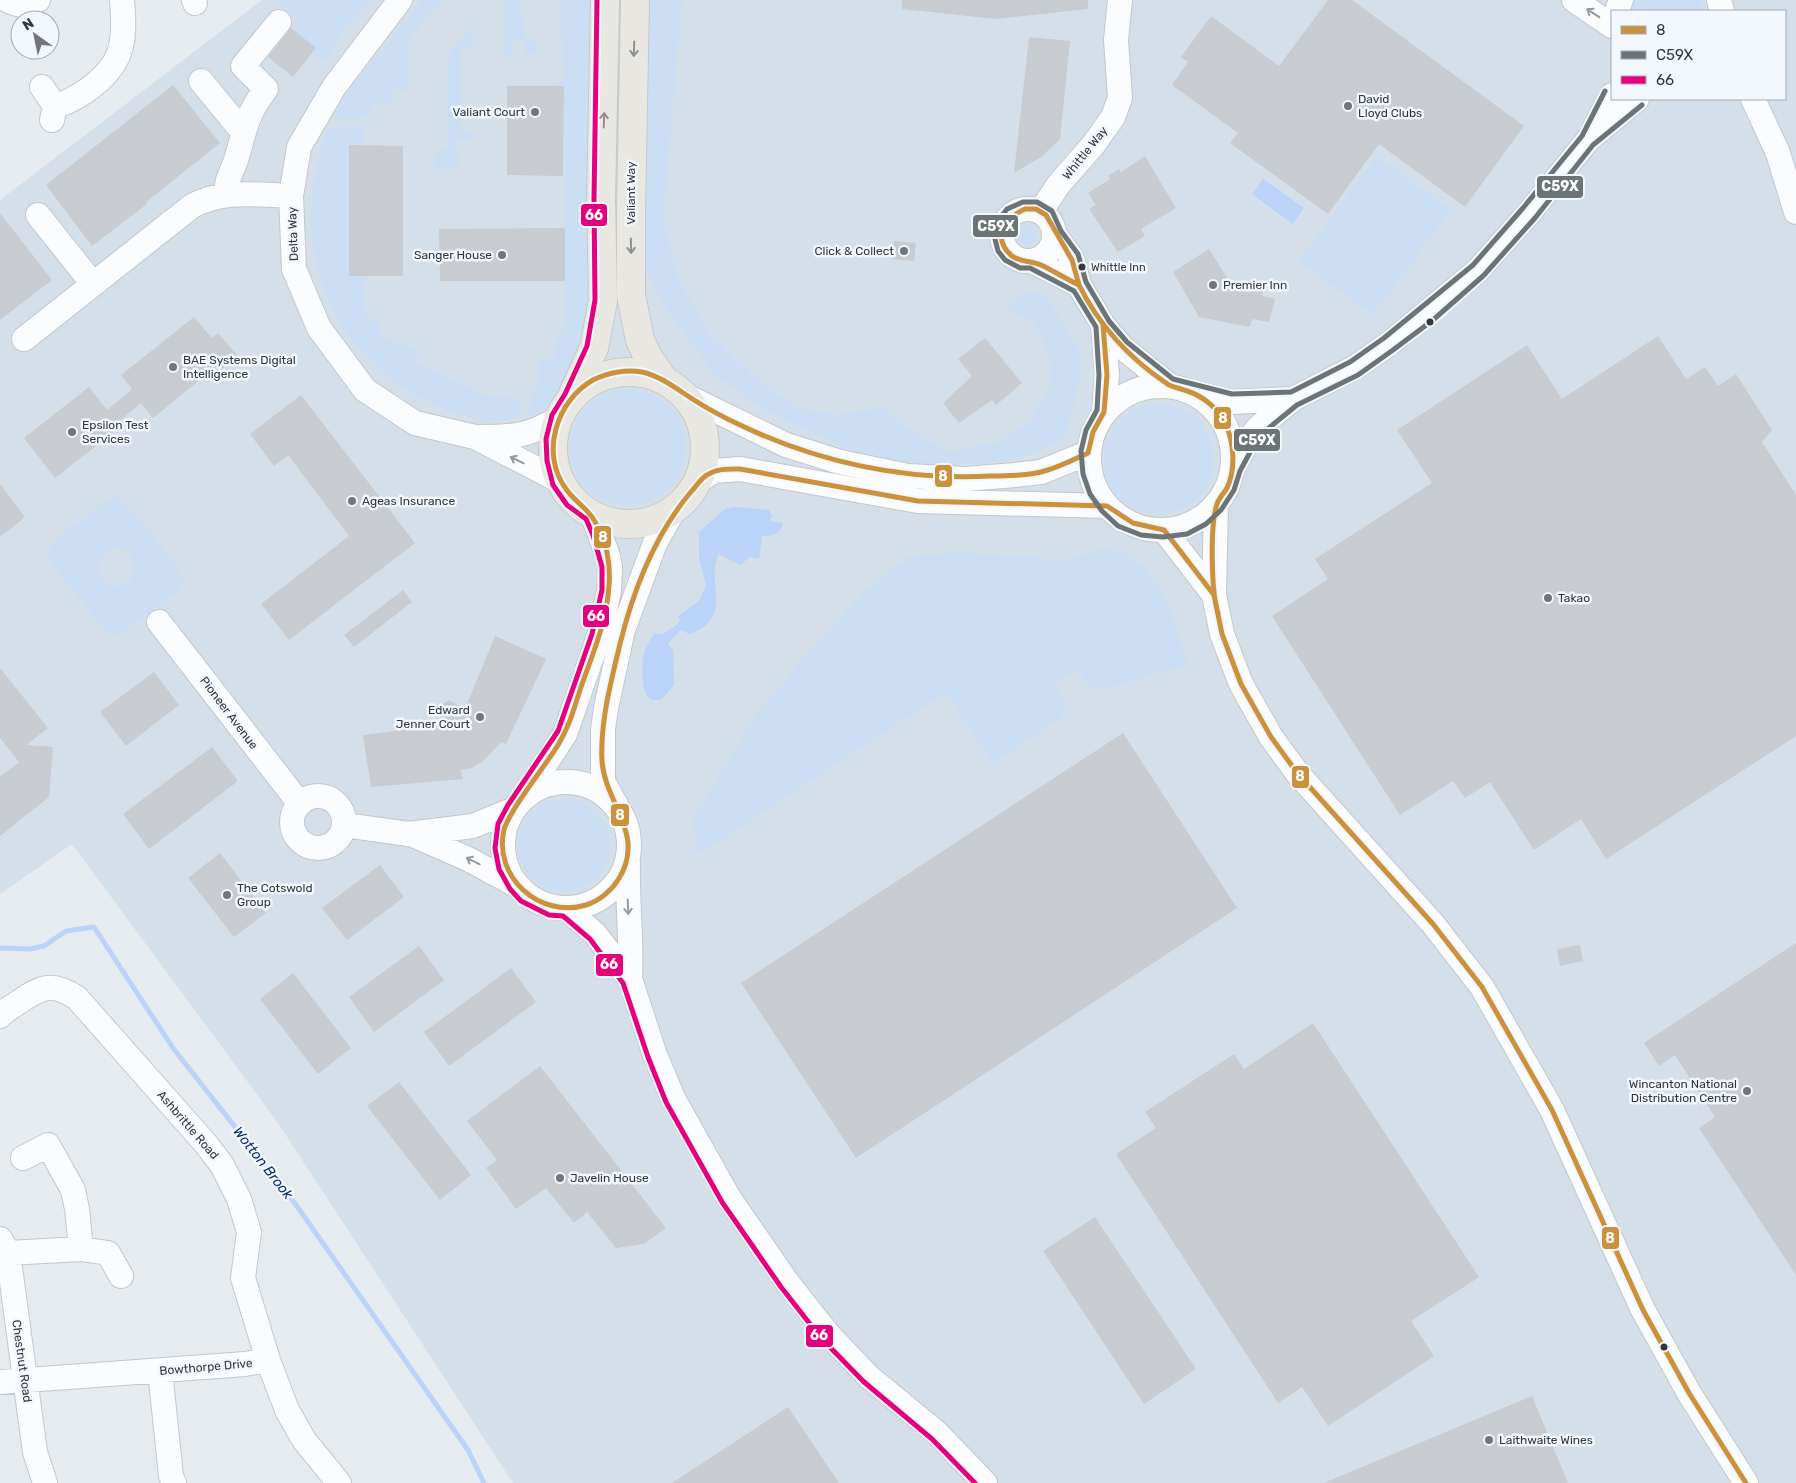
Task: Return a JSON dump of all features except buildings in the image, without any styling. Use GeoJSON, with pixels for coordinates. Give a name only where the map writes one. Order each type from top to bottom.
{"type":"FeatureCollection","features":[{"type":"Feature","properties":{"kind":"main road"},"geometry":{"type":"LineString","coordinates":[[565,408],[591,382],[614,373],[639,372],[674,387],[702,423],[706,443],[704,463],[697,482],[687,498],[674,510],[654,520],[633,524],[612,522],[592,514],[573,500],[560,481],[554,460],[553,439],[565,408],[594,348],[603,301],[601,200],[605,0]]}},
{"type":"Feature","properties":{"kind":"main road","name":"Valiant Way"},"geometry":{"type":"LineString","coordinates":[[635,0],[631,295],[640,340],[648,357],[674,387]]}},
{"type":"Feature","properties":{"kind":"street"},"geometry":{"type":"LineString","coordinates":[[7,0],[18,5],[32,4],[38,0]]}},
{"type":"Feature","properties":{"kind":"street"},"geometry":{"type":"LineString","coordinates":[[50,104],[78,96],[100,81],[113,68],[122,45],[124,25],[122,0]]}},
{"type":"Feature","properties":{"kind":"street","name":"Delta Way"},"geometry":{"type":"LineString","coordinates":[[400,0],[334,87],[299,147],[291,196],[294,269],[319,328],[365,390],[415,422],[474,438],[560,481]]}},
{"type":"Feature","properties":{"kind":"street","name":"Whittle Way"},"geometry":{"type":"LineString","coordinates":[[1040,212],[1059,184],[1094,144],[1113,117],[1120,98],[1116,40],[1120,0]]}},
{"type":"Feature","properties":{"kind":"street"},"geometry":{"type":"LineString","coordinates":[[1574,0],[1611,25]]}},
{"type":"Feature","properties":{"kind":"street"},"geometry":{"type":"LineString","coordinates":[[227,193],[225,185],[235,161],[252,107],[266,89],[243,66],[278,22]]}},
{"type":"Feature","properties":{"kind":"street"},"geometry":{"type":"LineString","coordinates":[[201,81],[243,132]]}},
{"type":"Feature","properties":{"kind":"street"},"geometry":{"type":"LineString","coordinates":[[1292,399],[1231,402],[1170,386],[1145,387],[1123,396],[1104,412],[1093,432],[1088,453],[1090,472],[1096,490],[1107,506],[1123,520],[1136,525],[1164,530],[1184,527],[1202,518],[1216,504],[1227,488],[1233,468],[1249,439],[1259,426],[1292,399],[1354,368],[1390,344],[1478,270],[1529,213],[1588,140],[1611,97]]}},
{"type":"Feature","properties":{"kind":"street"},"geometry":{"type":"LineString","coordinates":[[1588,140],[1636,100]]}},
{"type":"Feature","properties":{"kind":"street"},"geometry":{"type":"LineString","coordinates":[[1753,100],[1778,153],[1796,212]]}},
{"type":"Feature","properties":{"kind":"street"},"geometry":{"type":"LineString","coordinates":[[24,340],[192,206],[206,199],[227,193],[291,196]]}},
{"type":"Feature","properties":{"kind":"street"},"geometry":{"type":"LineString","coordinates":[[1054,234],[1050,249],[1039,259],[1032,261],[1022,261],[1009,254],[1001,235],[1006,220],[1018,210],[1025,209],[1040,212],[1050,221],[1054,234],[1072,258],[1079,285],[1103,325],[1122,347],[1170,386]]}},
{"type":"Feature","properties":{"kind":"street"},"geometry":{"type":"LineString","coordinates":[[38,215],[93,284]]}},
{"type":"Feature","properties":{"kind":"street"},"geometry":{"type":"LineString","coordinates":[[1032,261],[1079,285]]}},
{"type":"Feature","properties":{"kind":"street"},"geometry":{"type":"LineString","coordinates":[[1103,325],[1107,375],[1104,412]]}},
{"type":"Feature","properties":{"kind":"street"},"geometry":{"type":"LineString","coordinates":[[674,387],[786,445],[840,462],[908,476],[966,479],[1032,473],[1062,465],[1088,453]]}},
{"type":"Feature","properties":{"kind":"street"},"geometry":{"type":"LineString","coordinates":[[1193,392],[1212,405],[1225,424],[1233,445],[1233,468]]}},
{"type":"Feature","properties":{"kind":"street","name":"Delta Way"},"geometry":{"type":"LineString","coordinates":[[474,438],[517,437],[537,431],[565,408]]}},
{"type":"Feature","properties":{"kind":"street"},"geometry":{"type":"LineString","coordinates":[[697,482],[714,471],[740,469],[918,501],[1107,506]]}},
{"type":"Feature","properties":{"kind":"street"},"geometry":{"type":"LineString","coordinates":[[1216,504],[1214,595],[1222,634],[1241,684],[1270,737],[1298,774],[1433,924],[1482,987],[1552,1110],[1643,1310],[1689,1393],[1746,1483]]}},
{"type":"Feature","properties":{"kind":"street"},"geometry":{"type":"LineString","coordinates":[[630,979],[632,951],[628,903],[628,830],[603,781],[603,729],[623,630],[655,543],[674,510]]}},
{"type":"Feature","properties":{"kind":"street"},"geometry":{"type":"LineString","coordinates":[[516,885],[506,867],[502,848],[505,827],[518,804],[565,734],[599,636],[609,591],[610,566],[608,553],[592,514]]}},
{"type":"Feature","properties":{"kind":"street"},"geometry":{"type":"LineString","coordinates":[[1164,530],[1214,595]]}},
{"type":"Feature","properties":{"kind":"street","name":"Pioneer Avenue"},"geometry":{"type":"LineString","coordinates":[[159,622],[300,804]]}},
{"type":"Feature","properties":{"kind":"street"},"geometry":{"type":"LineString","coordinates":[[344,825],[409,834],[473,826],[518,804],[534,790],[548,784],[577,783],[591,787],[604,795],[623,817]]}},
{"type":"Feature","properties":{"kind":"street"},"geometry":{"type":"LineString","coordinates":[[315,797],[331,800],[341,811],[344,825],[338,839],[332,844],[324,848],[309,847],[302,843],[293,831],[293,816],[300,804],[315,797]]}},
{"type":"Feature","properties":{"kind":"street"},"geometry":{"type":"LineString","coordinates":[[409,834],[468,859],[516,885],[538,903],[552,908],[583,907],[599,900],[617,882],[628,858]]}},
{"type":"Feature","properties":{"kind":"street"},"geometry":{"type":"LineString","coordinates":[[566,909],[595,934],[630,979],[655,1055],[673,1098],[728,1198],[787,1282],[827,1333],[869,1377],[937,1433],[985,1483]]}},
{"type":"Feature","properties":{"kind":"street","name":"Ashbrittle Road"},"geometry":{"type":"LineString","coordinates":[[0,1016],[36,990],[51,987],[65,990],[77,998],[206,1144],[222,1166],[242,1207],[249,1232],[243,1278],[268,1360]]}},
{"type":"Feature","properties":{"kind":"street"},"geometry":{"type":"LineString","coordinates":[[23,1158],[48,1145],[73,1190],[78,1210],[80,1249]]}},
{"type":"Feature","properties":{"kind":"street"},"geometry":{"type":"LineString","coordinates":[[4,1246],[80,1249],[108,1253],[121,1276]]}},
{"type":"Feature","properties":{"kind":"street","name":"Chestnut Road"},"geometry":{"type":"LineString","coordinates":[[4,1246],[35,1452],[45,1483]]}},
{"type":"Feature","properties":{"kind":"street","name":"Bowthorpe Drive"},"geometry":{"type":"LineString","coordinates":[[0,1382],[160,1371],[245,1364],[268,1360],[287,1410],[304,1440],[339,1483]]}},
{"type":"Feature","properties":{"kind":"street"},"geometry":{"type":"LineString","coordinates":[[160,1371],[171,1476],[174,1483]]}},
{"type":"Feature","properties":{"kind":"shaded area"},"geometry":{"type":"Polygon","coordinates":[[[262,0],[1796,0],[1796,1483],[513,1483],[278,1123],[72,844],[0,894],[0,200],[262,0]]]}},
{"type":"Feature","properties":{"kind":"shaded area"},"geometry":{"type":"Polygon","coordinates":[[[274,0],[370,0],[340,35],[326,60],[313,57],[316,48],[297,33],[300,29],[294,24],[296,17],[274,0]]]}},
{"type":"Feature","properties":{"kind":"shaded area"},"geometry":{"type":"Polygon","coordinates":[[[422,0],[442,0],[409,39],[407,53],[408,90],[393,90],[393,102],[371,103],[370,115],[363,115],[363,119],[333,118],[350,89],[422,0]]]}},
{"type":"Feature","properties":{"kind":"shaded area"},"geometry":{"type":"Polygon","coordinates":[[[504,0],[520,0],[525,39],[535,38],[536,50],[533,54],[525,55],[524,41],[513,42],[513,55],[504,55],[504,0]]]}},
{"type":"Feature","properties":{"kind":"shaded area"},"geometry":{"type":"Polygon","coordinates":[[[560,0],[594,0],[589,299],[578,350],[564,384],[554,398],[542,409],[527,418],[530,409],[530,386],[538,386],[539,359],[555,359],[554,346],[558,345],[558,331],[564,330],[564,86],[555,86],[555,82],[563,81],[560,0]]]}},
{"type":"Feature","properties":{"kind":"shaded area"},"geometry":{"type":"Polygon","coordinates":[[[645,0],[682,0],[663,220],[678,278],[707,331],[760,383],[801,409],[835,415],[881,408],[916,434],[949,452],[998,442],[1031,420],[1050,385],[1051,359],[1033,320],[1013,314],[1008,305],[1034,290],[1047,297],[1078,349],[1080,374],[1066,434],[1048,447],[1014,459],[965,465],[928,465],[866,457],[764,410],[713,373],[660,299],[642,263],[645,0]]]}},
{"type":"Feature","properties":{"kind":"shaded area"},"geometry":{"type":"Polygon","coordinates":[[[1634,0],[1700,0],[1704,10],[1630,10],[1634,0]]]}},
{"type":"Feature","properties":{"kind":"shaded area"},"geometry":{"type":"Polygon","coordinates":[[[473,27],[472,47],[461,48],[461,131],[472,132],[472,138],[456,141],[459,167],[435,171],[435,150],[447,149],[448,55],[473,27]]]}},
{"type":"Feature","properties":{"kind":"shaded area"},"geometry":{"type":"Polygon","coordinates":[[[333,127],[363,127],[363,145],[349,145],[349,275],[364,276],[364,311],[369,311],[369,322],[380,322],[381,339],[392,339],[392,343],[403,344],[419,350],[415,362],[489,397],[522,399],[521,411],[517,418],[486,420],[455,413],[436,405],[398,384],[367,357],[342,325],[325,290],[314,252],[311,211],[316,170],[328,129],[333,127]]]}},
{"type":"Feature","properties":{"kind":"shaded area"},"geometry":{"type":"Polygon","coordinates":[[[1377,156],[1451,210],[1373,315],[1299,261],[1377,156]]]}},
{"type":"Feature","properties":{"kind":"shaded area"},"geometry":{"type":"Polygon","coordinates":[[[1023,225],[1031,225],[1037,231],[1037,239],[1031,245],[1023,245],[1017,239],[1017,231],[1023,225]]]}},
{"type":"Feature","properties":{"kind":"shaded area"},"geometry":{"type":"Polygon","coordinates":[[[628,389],[650,393],[660,398],[669,406],[677,415],[682,425],[686,447],[682,469],[677,479],[669,488],[660,496],[650,501],[628,505],[606,501],[596,496],[587,488],[579,479],[574,469],[570,447],[574,425],[579,415],[587,406],[596,398],[606,393],[628,389]]]}},
{"type":"Feature","properties":{"kind":"shaded area"},"geometry":{"type":"Polygon","coordinates":[[[1159,404],[1180,408],[1198,420],[1210,438],[1214,459],[1210,480],[1198,498],[1180,510],[1159,514],[1138,510],[1120,498],[1108,480],[1104,459],[1108,438],[1120,420],[1138,408],[1159,404]]]}},
{"type":"Feature","properties":{"kind":"shaded area"},"geometry":{"type":"Polygon","coordinates":[[[116,497],[133,513],[173,561],[184,582],[178,592],[122,634],[114,635],[106,631],[51,563],[48,553],[52,543],[106,500],[116,497]],[[116,547],[103,555],[98,566],[98,577],[112,587],[129,584],[135,568],[130,552],[116,547]]]}},
{"type":"Feature","properties":{"kind":"shaded area"},"geometry":{"type":"Polygon","coordinates":[[[1102,548],[1121,552],[1137,561],[1150,575],[1169,609],[1188,664],[1105,689],[1092,688],[1078,670],[1053,682],[1065,704],[1062,716],[993,764],[946,692],[698,855],[693,819],[755,716],[817,642],[865,591],[910,556],[963,553],[1068,560],[1102,548]]]}},
{"type":"Feature","properties":{"kind":"shaded area"},"geometry":{"type":"Polygon","coordinates":[[[564,799],[573,800],[590,807],[602,819],[609,836],[609,854],[602,871],[590,883],[573,890],[564,891],[555,890],[538,883],[526,871],[519,854],[518,845],[519,836],[526,819],[538,807],[555,800],[564,799]]]}},
{"type":"Feature","properties":{"kind":"water"},"geometry":{"type":"Polygon","coordinates":[[[1263,179],[1304,208],[1293,224],[1252,194],[1263,179]]]}},
{"type":"Feature","properties":{"kind":"water"},"geometry":{"type":"Polygon","coordinates":[[[735,507],[769,510],[772,516],[770,521],[783,523],[782,527],[776,534],[762,536],[759,559],[750,557],[740,565],[719,554],[715,566],[716,599],[712,618],[704,627],[690,634],[680,630],[668,644],[673,650],[674,685],[662,699],[654,700],[648,697],[643,681],[642,671],[646,647],[654,633],[662,634],[677,625],[680,620],[678,616],[699,601],[706,585],[699,557],[699,532],[725,509],[735,507]]]}},
{"type":"Feature","properties":{"kind":"waterway","name":"Wotton Brook"},"geometry":{"type":"LineString","coordinates":[[0,948],[30,949],[44,946],[66,931],[94,927],[173,1048],[294,1202],[468,1450],[484,1483]]}},
{"type":"Feature","properties":{"kind":"transit line","name":"66"},"geometry":{"type":"LineString","coordinates":[[597,0],[594,200],[595,300],[587,346],[565,394],[552,415],[546,439],[547,461],[553,485],[567,505],[586,519],[593,535],[602,567],[602,590],[592,634],[558,731],[508,805],[498,824],[495,848],[499,869],[510,889],[521,901],[549,915],[563,916],[590,939],[623,983],[648,1057],[666,1102],[722,1202],[781,1287],[821,1338],[864,1382],[932,1439],[975,1483]]}},
{"type":"Feature","properties":{"kind":"transit line","name":"C59X"},"geometry":{"type":"LineString","coordinates":[[1483,276],[1433,320],[1358,375],[1297,405],[1264,432],[1255,443],[1240,471],[1234,490],[1221,510],[1206,524],[1187,534],[1163,537],[1141,535],[1118,526],[1102,511],[1090,494],[1083,474],[1081,451],[1086,430],[1097,410],[1099,375],[1096,327],[1074,291],[1030,268],[1020,268],[1005,260],[998,251],[994,235],[996,224],[1007,209],[1023,202],[1037,202],[1052,211],[1061,231],[1078,254],[1086,282],[1109,321],[1127,342],[1173,379],[1232,394],[1291,392],[1350,362],[1384,338],[1473,265],[1582,136],[1605,91]]}},
{"type":"Feature","properties":{"kind":"transit line","name":"C59X"},"geometry":{"type":"LineString","coordinates":[[1484,275],[1535,218],[1593,145],[1642,105]]}},
{"type":"Feature","properties":{"kind":"transit line","name":"8"},"geometry":{"type":"LineString","coordinates":[[1025,209],[1036,209],[1046,215],[1072,260],[1079,285],[1041,265],[1015,258],[1006,249],[1002,242],[1003,229],[1012,218],[1025,209]]}},
{"type":"Feature","properties":{"kind":"transit line","name":"8"},"geometry":{"type":"LineString","coordinates":[[1079,285],[1096,314],[1127,352],[1169,385],[1193,393],[1205,400],[1223,419],[1229,432],[1233,456],[1232,473],[1227,488],[1217,504],[1212,542],[1214,590],[1218,613]]}},
{"type":"Feature","properties":{"kind":"transit line","name":"8"},"geometry":{"type":"LineString","coordinates":[[1103,325],[1107,375],[1104,412],[1093,432],[1088,453],[1065,464],[1029,474],[958,477],[926,475],[894,472],[830,458],[799,449],[738,424],[705,407],[663,380],[642,372],[623,371],[604,375],[580,389],[561,414],[553,445],[554,460],[558,475],[566,489],[591,516],[602,535],[607,551],[609,568],[608,599],[598,638],[571,718],[558,745],[513,811],[504,830],[502,847],[506,864],[513,878],[537,900],[552,906],[569,908],[596,901],[608,892],[618,880],[626,864],[628,848],[626,834],[605,777],[602,761],[604,717],[613,673],[625,624],[639,584],[656,545],[677,509],[700,481],[711,473],[724,469],[740,469],[918,501],[1107,506],[1133,523],[1164,530],[1214,595],[1222,634],[1241,684],[1271,737],[1298,774],[1433,924],[1482,987],[1552,1110],[1643,1310],[1689,1393],[1746,1483]]}},
{"type":"Feature","properties":{"kind":"place","name":"David Lloyd Clubs"},"geometry":{"type":"Point","coordinates":[1348,106]}},
{"type":"Feature","properties":{"kind":"place","name":"Valiant Court"},"geometry":{"type":"Point","coordinates":[535,112]}},
{"type":"Feature","properties":{"kind":"place","name":"Click & Collect"},"geometry":{"type":"Point","coordinates":[904,251]}},
{"type":"Feature","properties":{"kind":"place","name":"Sanger House"},"geometry":{"type":"Point","coordinates":[502,255]}},
{"type":"Feature","properties":{"kind":"place","name":"Whittle Inn"},"geometry":{"type":"Point","coordinates":[1082,267]}},
{"type":"Feature","properties":{"kind":"place","name":"Premier Inn"},"geometry":{"type":"Point","coordinates":[1213,285]}},
{"type":"Feature","properties":{"kind":"place","name":"BAE Systems Digital Intelligence"},"geometry":{"type":"Point","coordinates":[173,367]}},
{"type":"Feature","properties":{"kind":"place","name":"Epsilon Test Services"},"geometry":{"type":"Point","coordinates":[72,432]}},
{"type":"Feature","properties":{"kind":"place","name":"Ageas Insurance"},"geometry":{"type":"Point","coordinates":[352,501]}},
{"type":"Feature","properties":{"kind":"place","name":"Takao"},"geometry":{"type":"Point","coordinates":[1548,598]}},
{"type":"Feature","properties":{"kind":"place","name":"Edward Jenner Court"},"geometry":{"type":"Point","coordinates":[480,717]}},
{"type":"Feature","properties":{"kind":"place","name":"The Cotswold Group"},"geometry":{"type":"Point","coordinates":[227,895]}},
{"type":"Feature","properties":{"kind":"place","name":"Wincanton National Distribution Centre"},"geometry":{"type":"Point","coordinates":[1747,1091]}},
{"type":"Feature","properties":{"kind":"place","name":"Javelin House"},"geometry":{"type":"Point","coordinates":[560,1178]}},
{"type":"Feature","properties":{"kind":"place","name":"Laithwaite Wines"},"geometry":{"type":"Point","coordinates":[1489,1440]}}]}
